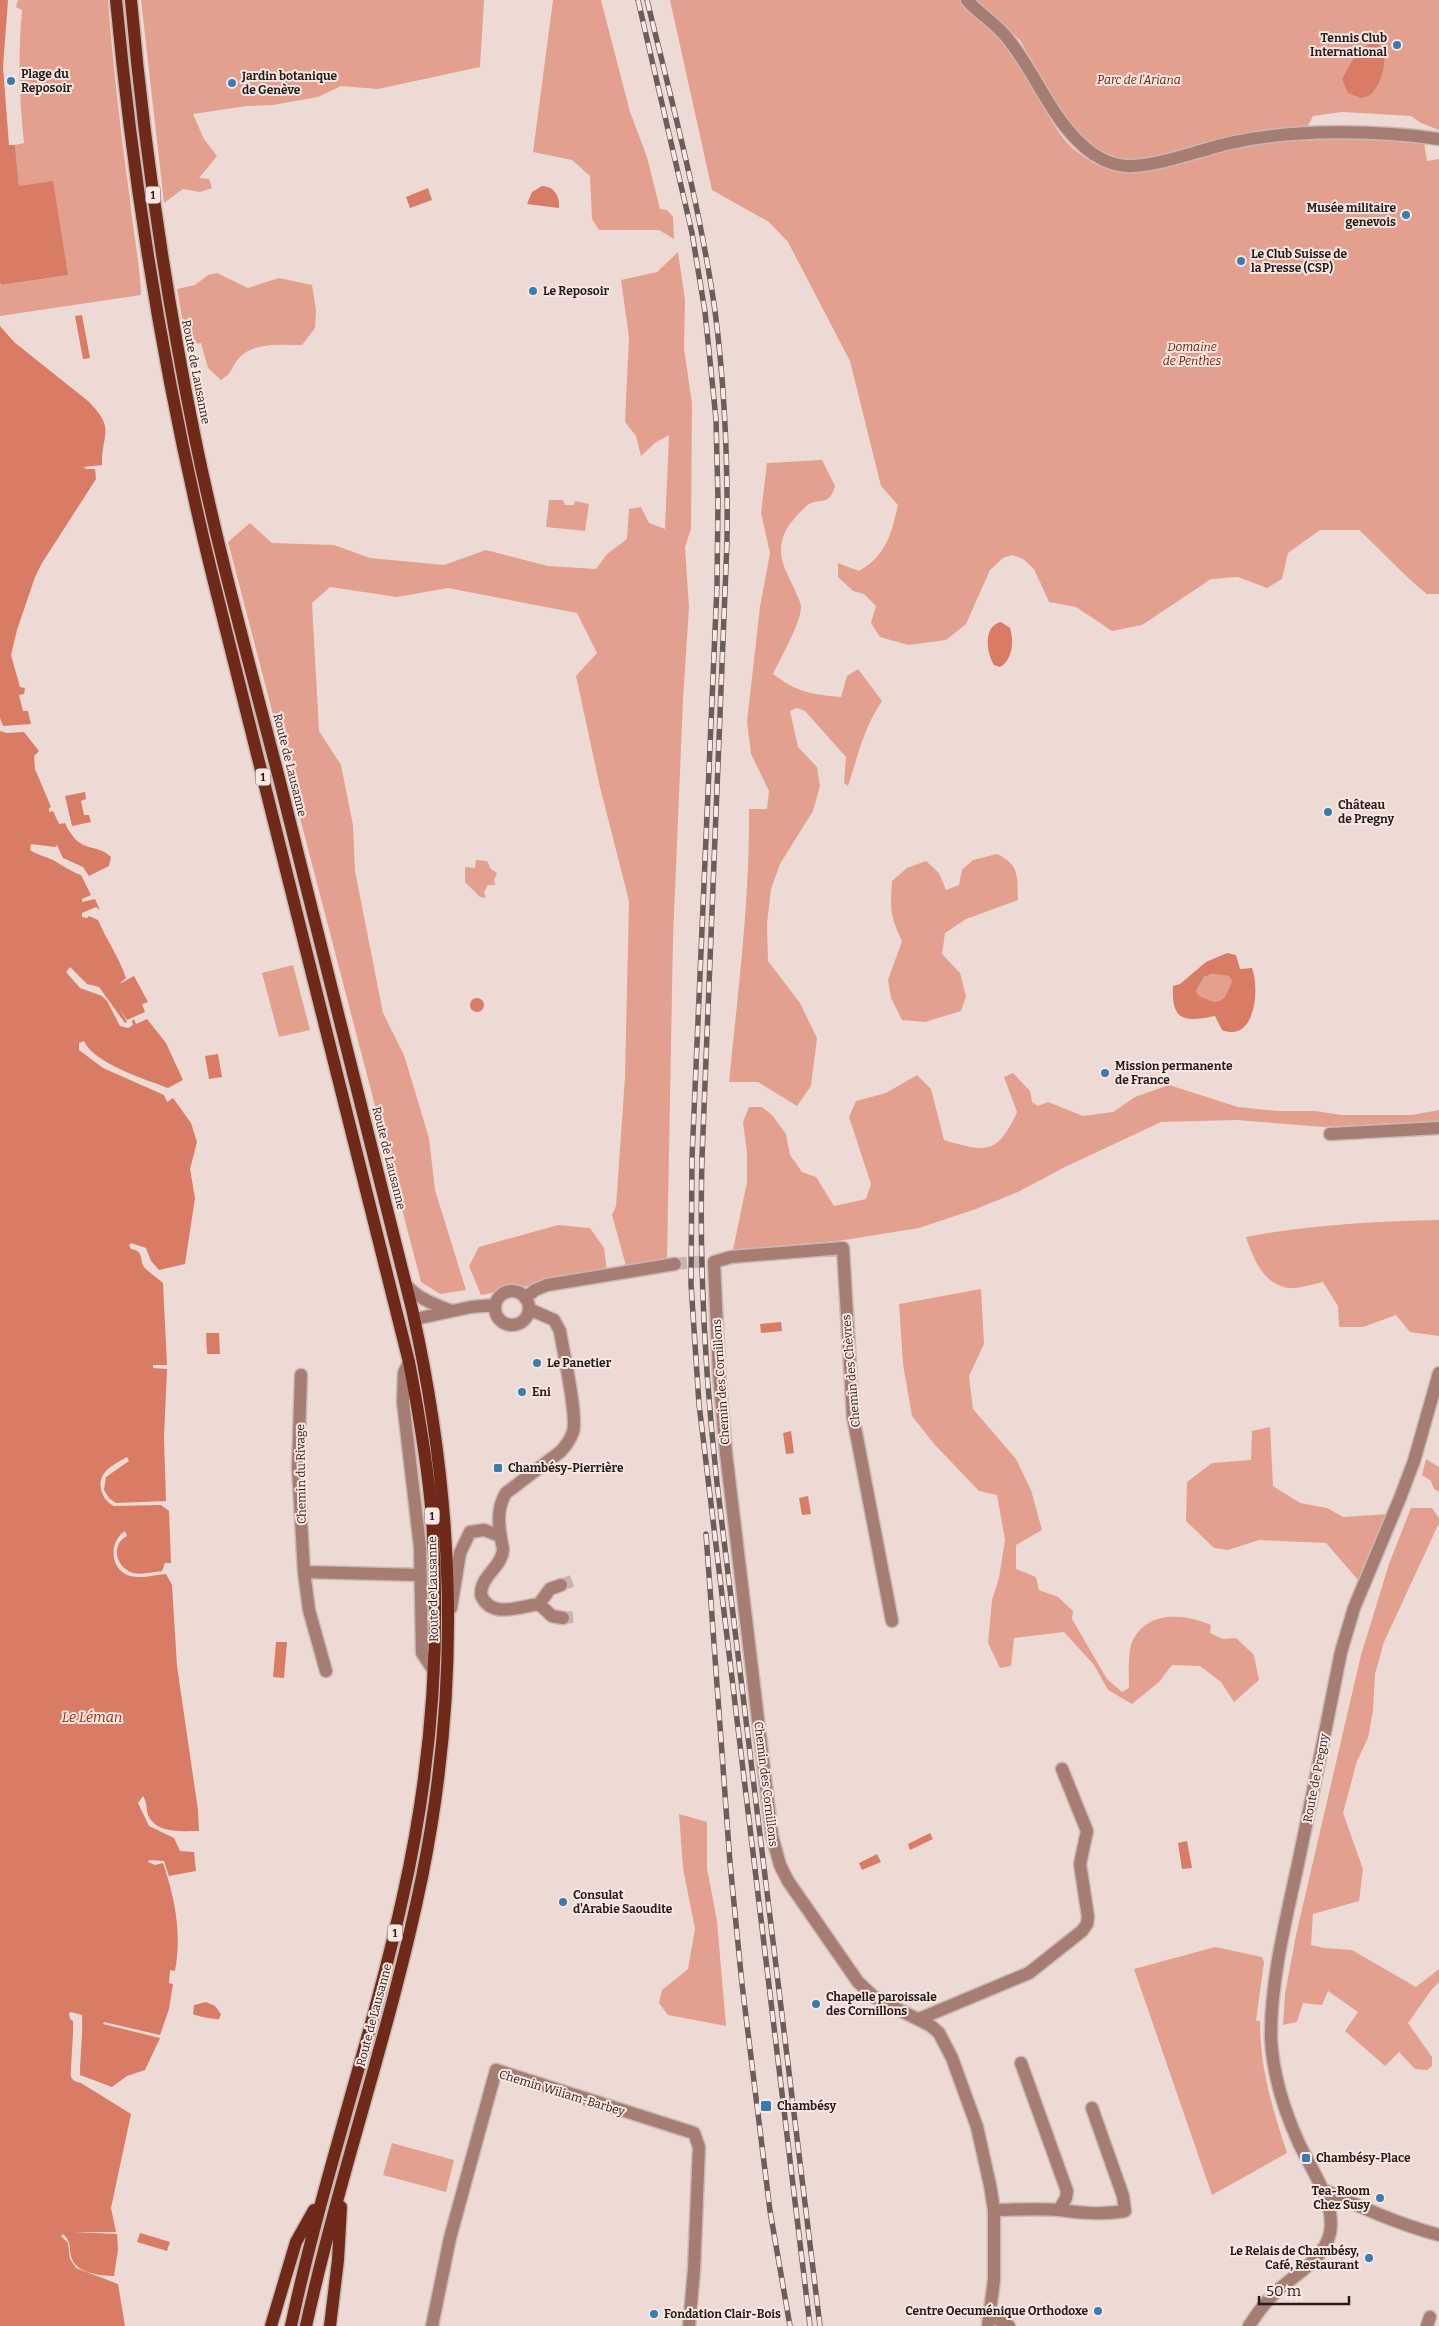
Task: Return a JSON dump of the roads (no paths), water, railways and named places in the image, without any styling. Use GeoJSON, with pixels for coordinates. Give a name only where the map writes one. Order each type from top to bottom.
{"type":"FeatureCollection","features":[{"type":"Feature","properties":{"kind":"main road","name":"Route de Lausanne"},"geometry":{"type":"LineString","coordinates":[[116,0],[124,89],[138,194],[156,311],[180,441],[400,1322],[426,1461],[432,1517],[435,1578],[434,1671],[422,1795],[404,1895],[369,2034],[325,2190],[291,2326]]}},
{"type":"Feature","properties":{"kind":"main road","name":"Route de Lausanne"},"geometry":{"type":"LineString","coordinates":[[132,0],[139,84],[153,195],[169,298],[194,435],[407,1286],[431,1401],[440,1461],[448,1546],[449,1623],[442,1746],[428,1846],[401,1967],[328,2235],[306,2326]]}},
{"type":"Feature","properties":{"kind":"main road"},"geometry":{"type":"LineString","coordinates":[[400,1322],[414,1319]]}},
{"type":"Feature","properties":{"kind":"main road"},"geometry":{"type":"LineString","coordinates":[[330,2326],[338,2260],[343,2184]]}},
{"type":"Feature","properties":{"kind":"main road"},"geometry":{"type":"LineString","coordinates":[[271,2326],[296,2242],[325,2190]]}},
{"type":"Feature","properties":{"kind":"street"},"geometry":{"type":"LineString","coordinates":[[967,0],[1007,36],[1025,62],[1052,109],[1071,134],[1094,154],[1108,161],[1132,166],[1236,142],[1298,135],[1354,133],[1439,139]]}},
{"type":"Feature","properties":{"kind":"street"},"geometry":{"type":"LineString","coordinates":[[1330,1134],[1439,1128]]}},
{"type":"Feature","properties":{"kind":"street","name":"Chemin des Chèvres"},"geometry":{"type":"LineString","coordinates":[[710,1262],[731,1257],[843,1248],[853,1417],[892,1621]]}},
{"type":"Feature","properties":{"kind":"street","name":"Chemin des Cornillons"},"geometry":{"type":"LineString","coordinates":[[710,1262],[726,1454],[775,1852],[788,1881],[858,1982],[874,1997],[919,2019],[939,2033],[952,2058],[978,2127],[994,2210],[994,2280],[989,2321]]}},
{"type":"Feature","properties":{"kind":"street"},"geometry":{"type":"LineString","coordinates":[[561,1585],[550,1590],[539,1604],[494,1610],[483,1599],[481,1590],[483,1581],[499,1560],[503,1550],[500,1536],[499,1512],[506,1493],[560,1452],[573,1431],[574,1416],[560,1330],[554,1320],[527,1304],[520,1294],[510,1292],[501,1296],[495,1305],[498,1318],[510,1325],[520,1323],[524,1320],[527,1304],[535,1290],[547,1286],[675,1264]]}},
{"type":"Feature","properties":{"kind":"street"},"geometry":{"type":"LineString","coordinates":[[407,1286],[418,1297],[451,1311]]}},
{"type":"Feature","properties":{"kind":"street"},"geometry":{"type":"LineString","coordinates":[[414,1319],[451,1311],[495,1305]]}},
{"type":"Feature","properties":{"kind":"street","name":"Route de Lausanne"},"geometry":{"type":"LineString","coordinates":[[409,1362],[404,1373],[403,1402],[417,1505],[421,1575],[422,1652],[434,1671]]}},
{"type":"Feature","properties":{"kind":"street","name":"Route de Pregny"},"geometry":{"type":"LineString","coordinates":[[1249,2326],[1272,2296],[1316,2257],[1330,2232],[1330,2216],[1322,2189],[1293,2130],[1278,2084],[1273,2060],[1272,2023],[1282,1936],[1341,1652],[1354,1608],[1408,1478],[1439,1373]]}},
{"type":"Feature","properties":{"kind":"street","name":"Chemin du Rivage"},"geometry":{"type":"LineString","coordinates":[[301,1375],[298,1468],[304,1572],[308,1610],[326,1671]]}},
{"type":"Feature","properties":{"kind":"street"},"geometry":{"type":"LineString","coordinates":[[449,1623],[460,1553],[470,1532],[484,1530],[500,1536]]}},
{"type":"Feature","properties":{"kind":"street"},"geometry":{"type":"LineString","coordinates":[[304,1572],[421,1575]]}},
{"type":"Feature","properties":{"kind":"street"},"geometry":{"type":"LineString","coordinates":[[539,1604],[552,1616],[563,1618]]}},
{"type":"Feature","properties":{"kind":"street"},"geometry":{"type":"LineString","coordinates":[[919,2019],[1029,1973],[1082,1931],[1088,1917],[1080,1864],[1087,1831],[1062,1769]]}},
{"type":"Feature","properties":{"kind":"street"},"geometry":{"type":"LineString","coordinates":[[1021,2063],[1066,2191],[1066,2198],[1059,2210]]}},
{"type":"Feature","properties":{"kind":"street","name":"Chemin Wiliam-Barbey"},"geometry":{"type":"LineString","coordinates":[[432,2326],[450,2238],[496,2070],[694,2133],[699,2146],[694,2270],[689,2326]]}},
{"type":"Feature","properties":{"kind":"street"},"geometry":{"type":"LineString","coordinates":[[994,2210],[1059,2210],[1077,2214],[1110,2214],[1125,2211],[1123,2196],[1092,2108]]}},
{"type":"Feature","properties":{"kind":"street"},"geometry":{"type":"LineString","coordinates":[[1322,2189],[1393,2221],[1439,2236]]}},
{"type":"Feature","properties":{"kind":"street"},"geometry":{"type":"LineString","coordinates":[[989,2321],[1009,2326]]}},
{"type":"Feature","properties":{"kind":"water"},"geometry":{"type":"Polygon","coordinates":[[[0,0],[8,0],[3,67],[9,145],[15,145],[19,186],[53,181],[68,275],[2,285],[0,283],[0,0]]]}},
{"type":"Feature","properties":{"kind":"water"},"geometry":{"type":"Polygon","coordinates":[[[1370,43],[1381,47],[1384,57],[1383,71],[1372,93],[1361,98],[1348,93],[1342,79],[1356,54],[1370,43]]]}},
{"type":"Feature","properties":{"kind":"water"},"geometry":{"type":"Polygon","coordinates":[[[542,186],[553,190],[557,196],[559,208],[527,204],[532,192],[542,186]]]}},
{"type":"Feature","properties":{"kind":"water"},"geometry":{"type":"Polygon","coordinates":[[[428,188],[432,200],[410,208],[406,197],[428,188]]]}},
{"type":"Feature","properties":{"kind":"water"},"geometry":{"type":"Polygon","coordinates":[[[82,315],[90,358],[83,359],[75,316],[82,315]]]}},
{"type":"Feature","properties":{"kind":"water"},"geometry":{"type":"Polygon","coordinates":[[[0,326],[14,342],[88,401],[97,411],[105,426],[102,465],[83,467],[95,469],[96,479],[42,563],[35,577],[17,630],[11,655],[20,687],[25,688],[24,694],[19,695],[23,711],[28,711],[31,724],[3,726],[0,718],[0,326]]]}},
{"type":"Feature","properties":{"kind":"water"},"geometry":{"type":"Polygon","coordinates":[[[1001,622],[1010,628],[1012,644],[1008,660],[1000,667],[994,665],[991,660],[988,640],[991,629],[995,624],[1001,622]]]}},
{"type":"Feature","properties":{"kind":"water","name":"Le Léman"},"geometry":{"type":"Polygon","coordinates":[[[0,731],[7,733],[24,732],[39,751],[34,756],[35,769],[51,807],[49,812],[53,811],[59,824],[65,823],[76,840],[111,857],[109,866],[89,876],[83,867],[63,858],[57,845],[55,847],[31,844],[30,850],[81,875],[91,895],[82,899],[82,902],[95,899],[100,910],[96,907],[82,913],[82,917],[87,918],[89,916],[98,920],[126,978],[119,984],[134,976],[148,1002],[142,1004],[145,1012],[127,1020],[120,1009],[127,1022],[125,1023],[99,987],[87,984],[70,967],[66,972],[80,988],[102,996],[107,1001],[120,1026],[128,1028],[133,1025],[132,1021],[134,1019],[136,1024],[147,1019],[166,1043],[183,1080],[168,1088],[109,1063],[89,1049],[84,1041],[79,1043],[79,1050],[103,1068],[164,1095],[167,1102],[173,1098],[191,1123],[197,1142],[190,1169],[195,1198],[185,1264],[159,1270],[151,1261],[146,1248],[131,1243],[129,1245],[131,1249],[140,1253],[144,1267],[163,1283],[167,1365],[153,1365],[153,1368],[167,1369],[164,1438],[166,1501],[116,1503],[109,1498],[104,1490],[106,1477],[129,1461],[127,1457],[107,1470],[101,1479],[103,1495],[114,1506],[161,1505],[169,1511],[171,1563],[165,1563],[162,1571],[137,1574],[122,1566],[117,1556],[117,1550],[118,1545],[127,1536],[125,1531],[116,1542],[114,1555],[118,1568],[123,1573],[139,1577],[166,1574],[172,1585],[177,1666],[198,1810],[199,1831],[178,1831],[157,1826],[148,1815],[143,1796],[138,1803],[149,1826],[174,1838],[180,1851],[194,1852],[196,1871],[169,1876],[164,1861],[149,1860],[148,1862],[155,1865],[163,1863],[174,1903],[178,1943],[175,1971],[170,1970],[169,1983],[173,1984],[169,2009],[160,2035],[104,2022],[103,2024],[160,2038],[145,2070],[127,2076],[112,2087],[80,2075],[82,2015],[69,2013],[70,2019],[73,2021],[71,2077],[131,2114],[111,2208],[116,2232],[74,2232],[117,2234],[118,2250],[114,2276],[96,2274],[79,2268],[72,2259],[68,2240],[63,2234],[61,2236],[68,2243],[70,2259],[76,2268],[118,2284],[125,2326],[0,2326],[0,731]]]}},
{"type":"Feature","properties":{"kind":"water"},"geometry":{"type":"Polygon","coordinates":[[[85,792],[86,799],[81,801],[84,815],[89,815],[91,822],[72,826],[65,796],[85,792]]]}},
{"type":"Feature","properties":{"kind":"water"},"geometry":{"type":"Polygon","coordinates":[[[1227,953],[1236,955],[1240,969],[1252,968],[1255,1001],[1248,1022],[1242,1029],[1233,1032],[1222,1030],[1215,1016],[1188,1019],[1182,1017],[1174,1007],[1173,986],[1180,984],[1206,962],[1227,953]],[[1212,974],[1204,977],[1196,991],[1200,996],[1209,1000],[1221,1000],[1232,981],[1229,976],[1212,974]]]}},
{"type":"Feature","properties":{"kind":"water"},"geometry":{"type":"Polygon","coordinates":[[[474,998],[480,998],[484,1005],[480,1012],[474,1012],[470,1008],[470,1002],[474,998]]]}},
{"type":"Feature","properties":{"kind":"water"},"geometry":{"type":"Polygon","coordinates":[[[218,1054],[222,1077],[209,1079],[205,1056],[218,1054]]]}},
{"type":"Feature","properties":{"kind":"water"},"geometry":{"type":"Polygon","coordinates":[[[781,1322],[782,1331],[761,1333],[760,1324],[781,1322]]]}},
{"type":"Feature","properties":{"kind":"water"},"geometry":{"type":"Polygon","coordinates":[[[206,1333],[219,1333],[220,1354],[207,1354],[206,1333]]]}},
{"type":"Feature","properties":{"kind":"water"},"geometry":{"type":"Polygon","coordinates":[[[791,1431],[794,1453],[786,1454],[783,1433],[791,1431]]]}},
{"type":"Feature","properties":{"kind":"water"},"geometry":{"type":"Polygon","coordinates":[[[808,1496],[811,1514],[802,1515],[799,1498],[808,1496]]]}},
{"type":"Feature","properties":{"kind":"water"},"geometry":{"type":"Polygon","coordinates":[[[276,1642],[287,1642],[284,1678],[273,1677],[276,1642]]]}},
{"type":"Feature","properties":{"kind":"water"},"geometry":{"type":"Polygon","coordinates":[[[930,1833],[933,1839],[910,1850],[908,1844],[930,1833]]]}},
{"type":"Feature","properties":{"kind":"water"},"geometry":{"type":"Polygon","coordinates":[[[1187,1841],[1192,1868],[1182,1869],[1178,1843],[1187,1841]]]}},
{"type":"Feature","properties":{"kind":"water"},"geometry":{"type":"Polygon","coordinates":[[[877,1854],[881,1862],[862,1870],[859,1863],[877,1854]]]}},
{"type":"Feature","properties":{"kind":"water"},"geometry":{"type":"Polygon","coordinates":[[[206,2002],[215,2006],[221,2014],[219,2019],[193,2014],[194,2005],[206,2002]]]}},
{"type":"Feature","properties":{"kind":"water"},"geometry":{"type":"Polygon","coordinates":[[[140,2233],[170,2242],[167,2251],[137,2242],[140,2233]]]}},
{"type":"Feature","properties":{"kind":"tunnel"},"geometry":{"type":"LineString","coordinates":[[675,1264],[706,1261]]}},
{"type":"Feature","properties":{"kind":"tunnel"},"geometry":{"type":"LineString","coordinates":[[561,1585],[572,1581]]}},
{"type":"Feature","properties":{"kind":"tunnel"},"geometry":{"type":"LineString","coordinates":[[563,1618],[573,1617]]}},
{"type":"Feature","properties":{"kind":"railway"},"geometry":{"type":"LineString","coordinates":[[638,0],[692,233],[705,312],[716,419],[718,500],[717,586],[692,1158],[691,1284],[699,1404],[810,2326]]}},
{"type":"Feature","properties":{"kind":"railway"},"geometry":{"type":"LineString","coordinates":[[647,0],[702,233],[715,311],[723,398],[727,484],[727,542],[702,1158],[701,1239],[704,1320],[709,1402],[717,1483],[820,2326]]}},
{"type":"Feature","properties":{"kind":"railway"},"geometry":{"type":"LineString","coordinates":[[706,1534],[730,1863],[742,1984],[770,2211],[790,2326]]}},
{"type":"Feature","properties":{"kind":"place","name":"Tennis Club International"},"geometry":{"type":"Point","coordinates":[1397,45]}},
{"type":"Feature","properties":{"kind":"place","name":"Plage du Reposoir"},"geometry":{"type":"Point","coordinates":[11,81]}},
{"type":"Feature","properties":{"kind":"place","name":"Jardin botanique de Genève"},"geometry":{"type":"Point","coordinates":[232,83]}},
{"type":"Feature","properties":{"kind":"place","name":"Musée militaire genevois"},"geometry":{"type":"Point","coordinates":[1406,215]}},
{"type":"Feature","properties":{"kind":"place","name":"Le Club Suisse de la Presse (CSP)"},"geometry":{"type":"Point","coordinates":[1241,261]}},
{"type":"Feature","properties":{"kind":"place","name":"Le Reposoir"},"geometry":{"type":"Point","coordinates":[533,291]}},
{"type":"Feature","properties":{"kind":"place","name":"Château de Pregny"},"geometry":{"type":"Point","coordinates":[1328,812]}},
{"type":"Feature","properties":{"kind":"place","name":"Mission permanente de France"},"geometry":{"type":"Point","coordinates":[1105,1073]}},
{"type":"Feature","properties":{"kind":"place","name":"Le Panetier"},"geometry":{"type":"Point","coordinates":[537,1363]}},
{"type":"Feature","properties":{"kind":"place","name":"Eni"},"geometry":{"type":"Point","coordinates":[522,1392]}},
{"type":"Feature","properties":{"kind":"place","name":"Chambésy-Pierrière"},"geometry":{"type":"Point","coordinates":[498,1468]}},
{"type":"Feature","properties":{"kind":"place","name":"Consulat d'Arabie Saoudite"},"geometry":{"type":"Point","coordinates":[563,1902]}},
{"type":"Feature","properties":{"kind":"place","name":"Chapelle paroissale des Cornillons"},"geometry":{"type":"Point","coordinates":[816,2004]}},
{"type":"Feature","properties":{"kind":"place","name":"Chambésy"},"geometry":{"type":"Point","coordinates":[766,2106]}},
{"type":"Feature","properties":{"kind":"place","name":"Chambésy-Place"},"geometry":{"type":"Point","coordinates":[1306,2158]}},
{"type":"Feature","properties":{"kind":"place","name":"Tea-Room Chez Susy"},"geometry":{"type":"Point","coordinates":[1380,2198]}},
{"type":"Feature","properties":{"kind":"place","name":"Le Relais de Chambésy, Café, Restaurant"},"geometry":{"type":"Point","coordinates":[1369,2258]}},
{"type":"Feature","properties":{"kind":"place","name":"Centre Oecuménique Orthodoxe"},"geometry":{"type":"Point","coordinates":[1098,2311]}},
{"type":"Feature","properties":{"kind":"place","name":"Fondation Clair-Bois"},"geometry":{"type":"Point","coordinates":[654,2314]}},
{"type":"Feature","properties":{"kind":"park label","name":"Parc de l'Ariana"},"geometry":{"type":"Point","coordinates":[1139,80]}},
{"type":"Feature","properties":{"kind":"park label","name":"Domaine de Penthes"},"geometry":{"type":"Point","coordinates":[1192,354]}}]}
